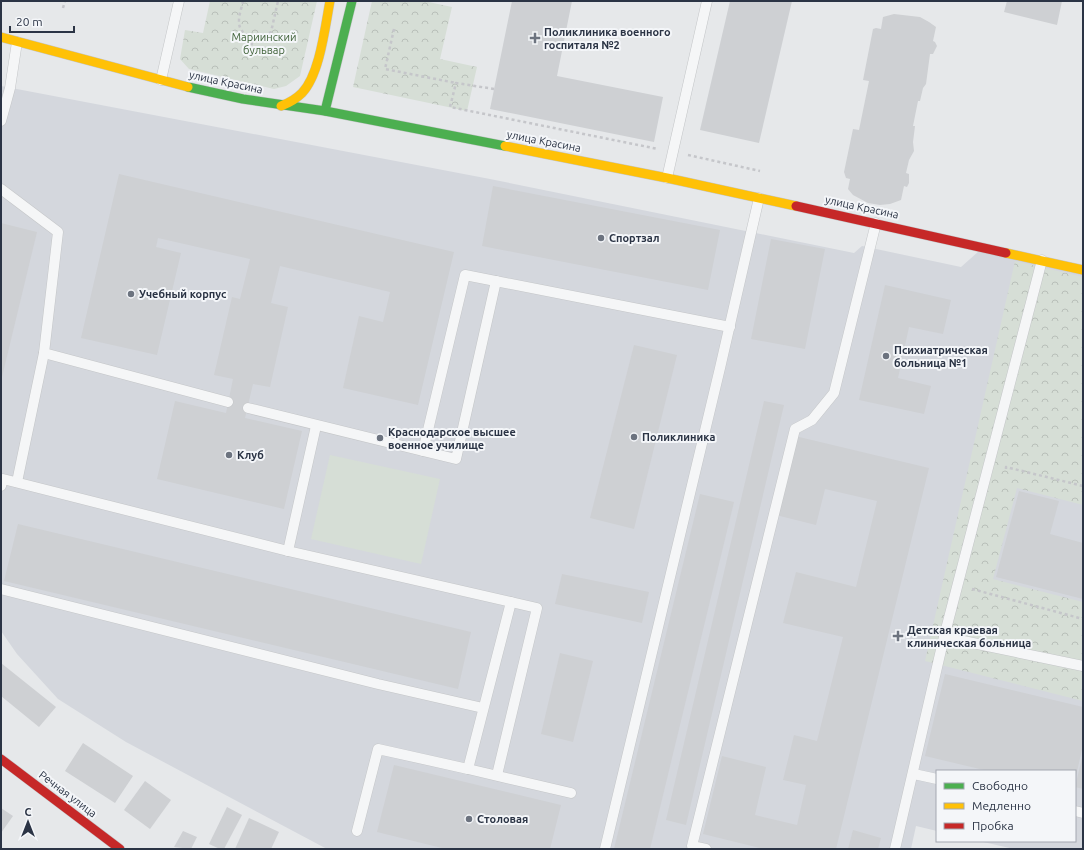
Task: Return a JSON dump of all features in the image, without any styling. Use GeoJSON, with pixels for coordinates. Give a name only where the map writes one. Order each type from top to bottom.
{"type":"FeatureCollection","features":[{"type":"Feature","properties":{"kind":"street"},"geometry":{"type":"LineString","coordinates":[[281,106],[295,99],[306,89],[313,75],[330,1]]}},
{"type":"Feature","properties":{"kind":"street"},"geometry":{"type":"LineString","coordinates":[[325,111],[352,1]]}},
{"type":"Feature","properties":{"kind":"street","name":"улица Красина"},"geometry":{"type":"LineString","coordinates":[[1,37],[161,80],[281,106],[325,111],[667,178],[876,222],[1083,270]]}},
{"type":"Feature","properties":{"kind":"street","name":"Речная улица"},"geometry":{"type":"LineString","coordinates":[[1,759],[120,849]]}},
{"type":"Feature","properties":{"kind":"lane"},"geometry":{"type":"LineString","coordinates":[[161,80],[179,1]]}},
{"type":"Feature","properties":{"kind":"lane"},"geometry":{"type":"LineString","coordinates":[[667,178],[707,1]]}},
{"type":"Feature","properties":{"kind":"lane"},"geometry":{"type":"LineString","coordinates":[[1,121],[10,88],[17,42]]}},
{"type":"Feature","properties":{"kind":"lane"},"geometry":{"type":"LineString","coordinates":[[1,189],[58,232],[44,353],[17,482]]}},
{"type":"Feature","properties":{"kind":"lane"},"geometry":{"type":"LineString","coordinates":[[605,849],[730,327],[759,198]]}},
{"type":"Feature","properties":{"kind":"lane"},"geometry":{"type":"LineString","coordinates":[[706,849],[692,846],[795,429],[812,420],[834,393],[876,222]]}},
{"type":"Feature","properties":{"kind":"lane"},"geometry":{"type":"LineString","coordinates":[[896,849],[944,637],[1042,260]]}},
{"type":"Feature","properties":{"kind":"lane"},"geometry":{"type":"LineString","coordinates":[[423,451],[465,275],[730,327]]}},
{"type":"Feature","properties":{"kind":"lane"},"geometry":{"type":"LineString","coordinates":[[248,408],[316,426],[456,459],[496,281]]}},
{"type":"Feature","properties":{"kind":"lane"},"geometry":{"type":"LineString","coordinates":[[44,353],[228,402]]}},
{"type":"Feature","properties":{"kind":"lane"},"geometry":{"type":"LineString","coordinates":[[288,551],[316,426]]}},
{"type":"Feature","properties":{"kind":"lane"},"geometry":{"type":"LineString","coordinates":[[1,486],[3,479],[17,482],[288,551],[537,608],[497,775]]}},
{"type":"Feature","properties":{"kind":"lane"},"geometry":{"type":"LineString","coordinates":[[1,589],[378,684],[483,708]]}},
{"type":"Feature","properties":{"kind":"lane"},"geometry":{"type":"LineString","coordinates":[[468,769],[510,602]]}},
{"type":"Feature","properties":{"kind":"lane"},"geometry":{"type":"LineString","coordinates":[[944,637],[1083,666]]}},
{"type":"Feature","properties":{"kind":"lane"},"geometry":{"type":"LineString","coordinates":[[357,831],[378,749],[571,793]]}},
{"type":"Feature","properties":{"kind":"lane"},"geometry":{"type":"LineString","coordinates":[[914,774],[936,779]]}},
{"type":"Feature","properties":{"kind":"path"},"geometry":{"type":"LineString","coordinates":[[63,8],[65,1]]}},
{"type":"Feature","properties":{"kind":"path"},"geometry":{"type":"LineString","coordinates":[[243,1],[239,21],[240,28],[245,34],[253,38],[263,37],[270,32],[278,1]]}},
{"type":"Feature","properties":{"kind":"path"},"geometry":{"type":"LineString","coordinates":[[394,30],[386,69],[494,89]]}},
{"type":"Feature","properties":{"kind":"path"},"geometry":{"type":"LineString","coordinates":[[249,57],[253,38]]}},
{"type":"Feature","properties":{"kind":"path"},"geometry":{"type":"LineString","coordinates":[[456,83],[450,107],[760,171]]}},
{"type":"Feature","properties":{"kind":"path"},"geometry":{"type":"LineString","coordinates":[[1004,475],[1006,467],[1083,486]]}},
{"type":"Feature","properties":{"kind":"path"},"geometry":{"type":"LineString","coordinates":[[974,583],[972,590],[1083,619]]}},
{"type":"Feature","properties":{"kind":"shaded area","name":"Краснодарское высшее военное училище"},"geometry":{"type":"Polygon","coordinates":[[[1,86],[490,179],[854,253],[862,246],[961,267],[979,251],[1083,275],[1083,849],[1014,849],[983,842],[1076,842],[1076,770],[936,770],[936,831],[916,826],[911,849],[327,849],[126,742],[58,699],[17,654],[1,631],[1,86]]]}},
{"type":"Feature","properties":{"kind":"green space","name":"Мариинский бульвар"},"geometry":{"type":"Polygon","coordinates":[[[210,1],[317,1],[300,76],[286,86],[274,89],[189,69],[180,59],[185,30],[203,33],[210,1]]]}},
{"type":"Feature","properties":{"kind":"green space"},"geometry":{"type":"Polygon","coordinates":[[[372,1],[424,1],[452,7],[440,59],[477,67],[467,111],[353,87],[372,1]]]}},
{"type":"Feature","properties":{"kind":"green space"},"geometry":{"type":"Polygon","coordinates":[[[1015,261],[1083,277],[1083,505],[1017,488],[993,579],[1083,602],[1083,701],[925,661],[1015,261]]]}},
{"type":"Feature","properties":{"kind":"green space"},"geometry":{"type":"Polygon","coordinates":[[[330,455],[440,479],[421,564],[311,539],[330,455]]]}},
{"type":"Feature","properties":{"kind":"building","name":"Поликлиника военного госпиталя №2"},"geometry":{"type":"Polygon","coordinates":[[[512,1],[572,1],[557,76],[663,97],[654,142],[490,109],[512,1]]]}},
{"type":"Feature","properties":{"kind":"building"},"geometry":{"type":"Polygon","coordinates":[[[730,1],[792,1],[759,143],[700,130],[730,1]]]}},
{"type":"Feature","properties":{"kind":"building"},"geometry":{"type":"Polygon","coordinates":[[[1007,1],[1062,1],[1057,25],[1004,12],[1007,1]]]}},
{"type":"Feature","properties":{"kind":"building"},"geometry":{"type":"Polygon","coordinates":[[[894,14],[920,17],[936,27],[933,41],[937,46],[933,54],[930,54],[926,84],[923,88],[920,101],[918,101],[913,126],[915,126],[913,142],[914,151],[909,160],[906,173],[909,174],[909,183],[907,187],[904,186],[901,200],[890,204],[880,205],[868,203],[853,195],[848,189],[850,179],[846,178],[844,172],[853,129],[859,130],[869,81],[863,80],[873,29],[881,29],[883,17],[894,14]]]}},
{"type":"Feature","properties":{"kind":"building","name":"Учебный корпус"},"geometry":{"type":"Polygon","coordinates":[[[119,174],[454,252],[418,405],[343,388],[359,316],[383,322],[390,292],[280,266],[271,303],[288,307],[270,387],[253,384],[245,418],[302,431],[284,509],[157,479],[175,401],[226,413],[233,379],[214,375],[232,297],[240,299],[250,259],[158,238],[156,247],[181,253],[157,355],[81,338],[119,174]]]}},
{"type":"Feature","properties":{"kind":"building","name":"Спортзал"},"geometry":{"type":"Polygon","coordinates":[[[493,186],[720,230],[708,290],[482,246],[493,186]]]}},
{"type":"Feature","properties":{"kind":"building"},"geometry":{"type":"Polygon","coordinates":[[[1,223],[37,232],[2,377],[1,377],[1,223]]]}},
{"type":"Feature","properties":{"kind":"building"},"geometry":{"type":"Polygon","coordinates":[[[771,239],[825,249],[805,349],[751,339],[771,239]]]}},
{"type":"Feature","properties":{"kind":"building","name":"Психиатрическая больница №1"},"geometry":{"type":"Polygon","coordinates":[[[885,285],[951,300],[943,334],[909,327],[898,378],[931,386],[924,414],[859,400],[885,285]]]}},
{"type":"Feature","properties":{"kind":"building","name":"Поликлиника"},"geometry":{"type":"Polygon","coordinates":[[[634,345],[677,355],[634,529],[590,518],[634,345]]]}},
{"type":"Feature","properties":{"kind":"building"},"geometry":{"type":"Polygon","coordinates":[[[764,401],[784,405],[686,825],[666,820],[764,401]]]}},
{"type":"Feature","properties":{"kind":"building"},"geometry":{"type":"Polygon","coordinates":[[[795,436],[929,468],[836,849],[764,849],[703,834],[722,756],[766,767],[755,815],[797,825],[806,785],[783,780],[794,735],[817,741],[843,637],[783,623],[796,572],[856,587],[877,501],[825,489],[816,525],[776,515],[795,436]]]}},
{"type":"Feature","properties":{"kind":"building"},"geometry":{"type":"Polygon","coordinates":[[[1019,491],[1059,501],[1050,534],[1083,543],[1083,599],[996,577],[1019,491]]]}},
{"type":"Feature","properties":{"kind":"building"},"geometry":{"type":"Polygon","coordinates":[[[700,494],[734,502],[650,849],[614,849],[700,494]]]}},
{"type":"Feature","properties":{"kind":"building"},"geometry":{"type":"Polygon","coordinates":[[[18,524],[471,632],[458,689],[4,581],[18,524]]]}},
{"type":"Feature","properties":{"kind":"building"},"geometry":{"type":"Polygon","coordinates":[[[562,574],[649,592],[642,623],[555,604],[562,574]]]}},
{"type":"Feature","properties":{"kind":"building"},"geometry":{"type":"Polygon","coordinates":[[[560,653],[593,661],[573,742],[541,734],[560,653]]]}},
{"type":"Feature","properties":{"kind":"building"},"geometry":{"type":"Polygon","coordinates":[[[1,663],[56,707],[39,727],[1,696],[1,663]]]}},
{"type":"Feature","properties":{"kind":"building"},"geometry":{"type":"Polygon","coordinates":[[[945,674],[1083,707],[1083,745],[1076,776],[1076,770],[984,770],[925,756],[945,674]]]}},
{"type":"Feature","properties":{"kind":"building"},"geometry":{"type":"Polygon","coordinates":[[[83,743],[133,776],[115,803],[65,771],[83,743]]]}},
{"type":"Feature","properties":{"kind":"building"},"geometry":{"type":"Polygon","coordinates":[[[1082,758],[1083,789],[1076,787],[1082,758]]]}},
{"type":"Feature","properties":{"kind":"building","name":"Столовая"},"geometry":{"type":"Polygon","coordinates":[[[394,765],[561,805],[550,849],[446,849],[377,832],[394,765]]]}},
{"type":"Feature","properties":{"kind":"building"},"geometry":{"type":"Polygon","coordinates":[[[145,781],[171,800],[150,829],[124,810],[145,781]]]}},
{"type":"Feature","properties":{"kind":"building"},"geometry":{"type":"Polygon","coordinates":[[[227,807],[242,815],[224,849],[220,849],[209,844],[227,807]]]}},
{"type":"Feature","properties":{"kind":"building"},"geometry":{"type":"Polygon","coordinates":[[[1,808],[13,816],[1,833],[1,808]]]}},
{"type":"Feature","properties":{"kind":"building"},"geometry":{"type":"Polygon","coordinates":[[[249,818],[279,832],[271,849],[235,849],[249,818]]]}},
{"type":"Feature","properties":{"kind":"building"},"geometry":{"type":"Polygon","coordinates":[[[853,830],[881,838],[878,849],[848,849],[853,830]]]}},
{"type":"Feature","properties":{"kind":"building"},"geometry":{"type":"Polygon","coordinates":[[[183,831],[197,837],[191,849],[174,847],[183,831]]]}},
{"type":"Feature","properties":{"kind":"traffic: fast"},"geometry":{"type":"LineString","coordinates":[[325,111],[352,1]]}},
{"type":"Feature","properties":{"kind":"traffic: fast"},"geometry":{"type":"LineString","coordinates":[[188,87],[243,99],[325,111],[505,146]]}},
{"type":"Feature","properties":{"kind":"traffic: slow"},"geometry":{"type":"LineString","coordinates":[[281,106],[292,101],[302,93],[308,85],[321,50],[330,1]]}},
{"type":"Feature","properties":{"kind":"traffic: slow"},"geometry":{"type":"LineString","coordinates":[[1,37],[188,87]]}},
{"type":"Feature","properties":{"kind":"traffic: slow"},"geometry":{"type":"LineString","coordinates":[[505,146],[667,178],[796,206]]}},
{"type":"Feature","properties":{"kind":"traffic: slow"},"geometry":{"type":"LineString","coordinates":[[1006,253],[1083,270]]}},
{"type":"Feature","properties":{"kind":"traffic: jam"},"geometry":{"type":"LineString","coordinates":[[796,206],[1006,253]]}},
{"type":"Feature","properties":{"kind":"traffic: jam"},"geometry":{"type":"LineString","coordinates":[[1,759],[120,849]]}},
{"type":"Feature","properties":{"kind":"place","name":"Поликлиника военного госпиталя №2"},"geometry":{"type":"Point","coordinates":[535,38]}},
{"type":"Feature","properties":{"kind":"place","name":"Спортзал"},"geometry":{"type":"Point","coordinates":[601,238]}},
{"type":"Feature","properties":{"kind":"place","name":"Учебный корпус"},"geometry":{"type":"Point","coordinates":[131,294]}},
{"type":"Feature","properties":{"kind":"place","name":"Психиатрическая больница №1"},"geometry":{"type":"Point","coordinates":[886,356]}},
{"type":"Feature","properties":{"kind":"place","name":"Поликлиника"},"geometry":{"type":"Point","coordinates":[634,437]}},
{"type":"Feature","properties":{"kind":"place","name":"Краснодарское высшее военное училище"},"geometry":{"type":"Point","coordinates":[380,438]}},
{"type":"Feature","properties":{"kind":"place","name":"Клуб"},"geometry":{"type":"Point","coordinates":[229,455]}},
{"type":"Feature","properties":{"kind":"place","name":"Детская краевая клиническая больница"},"geometry":{"type":"Point","coordinates":[898,636]}},
{"type":"Feature","properties":{"kind":"place","name":"Столовая"},"geometry":{"type":"Point","coordinates":[469,819]}}]}
